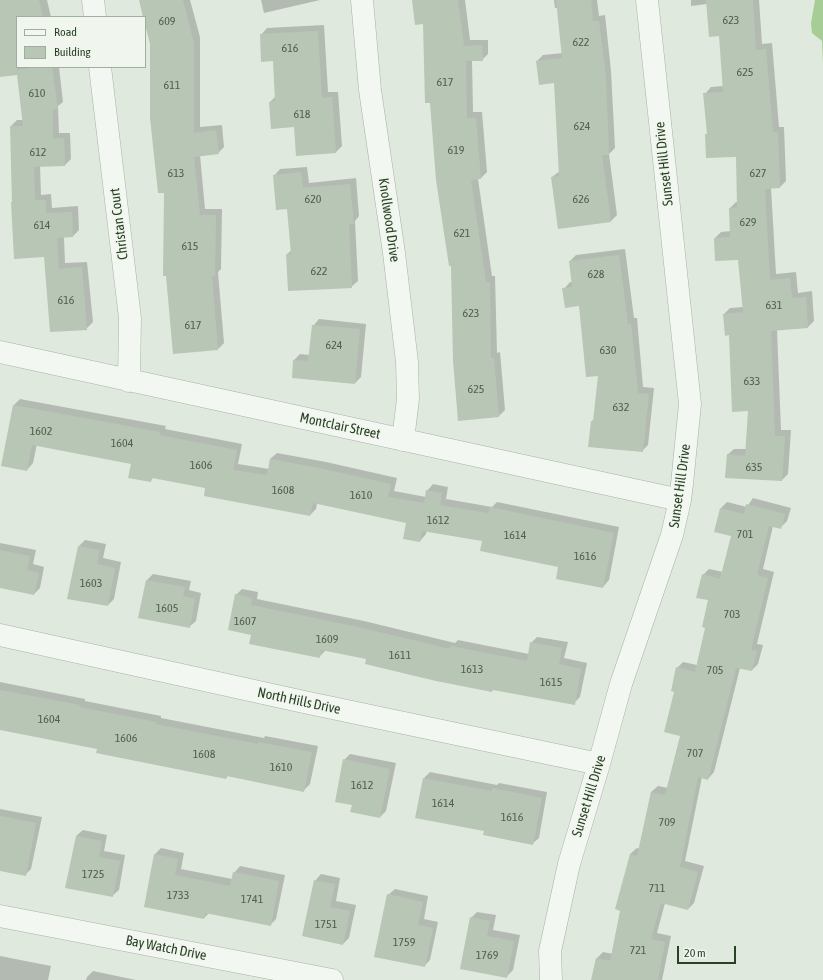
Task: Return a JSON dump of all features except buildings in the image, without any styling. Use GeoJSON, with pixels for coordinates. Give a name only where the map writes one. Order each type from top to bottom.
{"type":"FeatureCollection","features":[{"type":"Feature","properties":{"kind":"street"},"geometry":{"type":"LineString","coordinates":[[93,0],[95,16]]}},
{"type":"Feature","properties":{"kind":"street","name":"Knollwood Drive"},"geometry":{"type":"LineString","coordinates":[[362,0],[370,90],[394,253],[407,362],[408,399],[403,440]]}},
{"type":"Feature","properties":{"kind":"street","name":"Sunset Hill Drive"},"geometry":{"type":"LineString","coordinates":[[551,980],[550,951],[569,864],[621,684],[672,535],[680,500],[690,404],[647,0]]}},
{"type":"Feature","properties":{"kind":"street","name":"Christan Court"},"geometry":{"type":"LineString","coordinates":[[100,68],[130,318],[129,381]]}},
{"type":"Feature","properties":{"kind":"street","name":"Montclair Street"},"geometry":{"type":"LineString","coordinates":[[0,352],[680,500]]}},
{"type":"Feature","properties":{"kind":"street","name":"North Hills Drive"},"geometry":{"type":"LineString","coordinates":[[0,635],[312,704],[599,764]]}},
{"type":"Feature","properties":{"kind":"street","name":"Bay Watch Drive"},"geometry":{"type":"LineString","coordinates":[[0,916],[332,980]]}},
{"type":"Feature","properties":{"kind":"shaded area"},"geometry":{"type":"Polygon","coordinates":[[[815,0],[823,0],[823,64],[822,41],[812,33],[811,23],[815,0]]]}}]}
